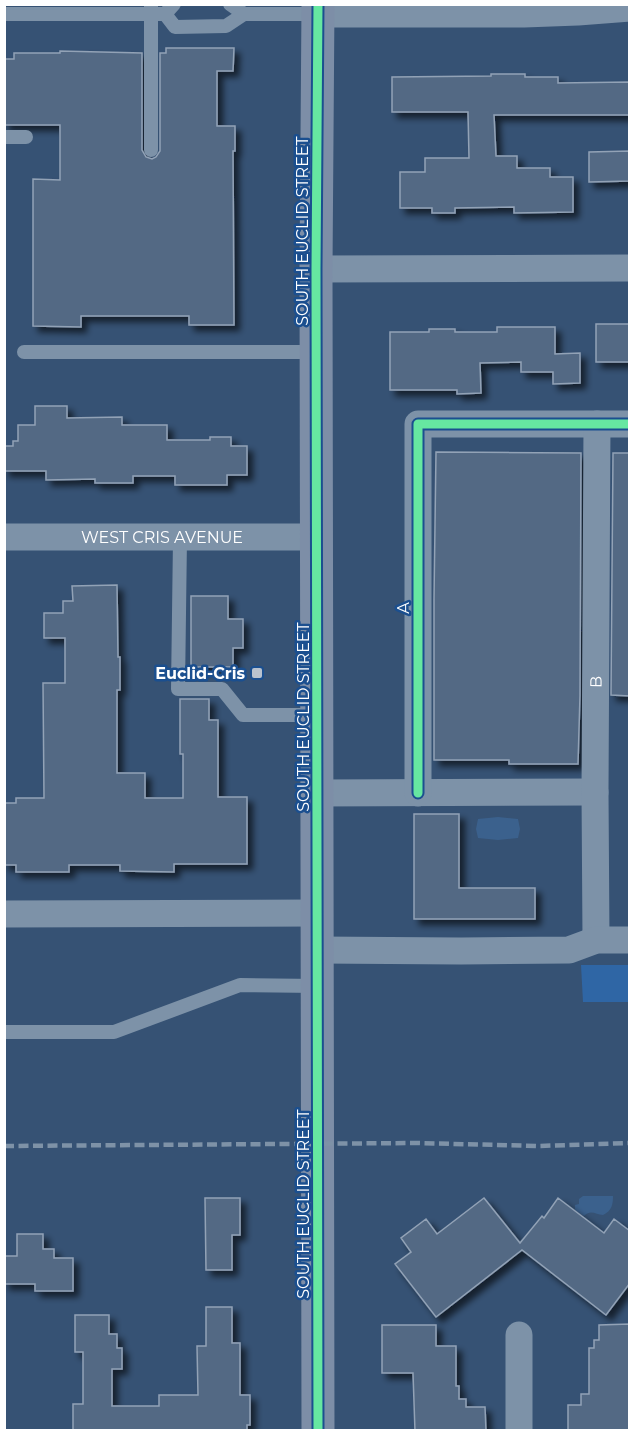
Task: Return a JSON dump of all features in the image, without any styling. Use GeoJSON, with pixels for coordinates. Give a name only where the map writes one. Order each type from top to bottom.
{"type":"FeatureCollection","features":[{"type":"Feature","properties":{"kind":"main road","name":"SOUTH EUCLID STREET"},"geometry":{"type":"LineString","coordinates":[[317,9],[318,1431]]}},
{"type":"Feature","properties":{"kind":"street"},"geometry":{"type":"LineString","coordinates":[[317,9],[524,14],[630,8]]}},
{"type":"Feature","properties":{"kind":"street"},"geometry":{"type":"LineString","coordinates":[[316,269],[630,268]]}},
{"type":"Feature","properties":{"kind":"street","name":"A"},"geometry":{"type":"LineString","coordinates":[[418,793],[418,424],[597,424]]}},
{"type":"Feature","properties":{"kind":"street"},"geometry":{"type":"LineString","coordinates":[[597,424],[630,424]]}},
{"type":"Feature","properties":{"kind":"street","name":"B"},"geometry":{"type":"LineString","coordinates":[[596,940],[597,424]]}},
{"type":"Feature","properties":{"kind":"street","name":"WEST CRIS AVENUE"},"geometry":{"type":"LineString","coordinates":[[4,537],[318,537]]}},
{"type":"Feature","properties":{"kind":"street"},"geometry":{"type":"LineString","coordinates":[[317,793],[595,792]]}},
{"type":"Feature","properties":{"kind":"street"},"geometry":{"type":"LineString","coordinates":[[4,914],[317,913]]}},
{"type":"Feature","properties":{"kind":"street"},"geometry":{"type":"LineString","coordinates":[[318,950],[569,950],[596,940],[630,940]]}},
{"type":"Feature","properties":{"kind":"street"},"geometry":{"type":"LineString","coordinates":[[519,1335],[519,1431]]}},
{"type":"Feature","properties":{"kind":"lane"},"geometry":{"type":"LineString","coordinates":[[230,4],[244,14]]}},
{"type":"Feature","properties":{"kind":"lane"},"geometry":{"type":"LineString","coordinates":[[160,9],[176,27],[226,27],[244,14],[317,9]]}},
{"type":"Feature","properties":{"kind":"lane"},"geometry":{"type":"LineString","coordinates":[[4,14],[160,9]]}},
{"type":"Feature","properties":{"kind":"lane"},"geometry":{"type":"LineString","coordinates":[[151,150],[160,9]]}},
{"type":"Feature","properties":{"kind":"lane"},"geometry":{"type":"LineString","coordinates":[[4,137],[26,137]]}},
{"type":"Feature","properties":{"kind":"lane"},"geometry":{"type":"LineString","coordinates":[[24,352],[317,352]]}},
{"type":"Feature","properties":{"kind":"lane"},"geometry":{"type":"LineString","coordinates":[[180,538],[178,689],[222,689],[243,716],[317,715]]}},
{"type":"Feature","properties":{"kind":"lane"},"geometry":{"type":"LineString","coordinates":[[4,1032],[114,1032],[240,985],[318,986]]}},
{"type":"Feature","properties":{"kind":"shaded area"},"geometry":{"type":"Polygon","coordinates":[[[498,817],[518,819],[520,829],[518,838],[498,840],[478,838],[476,829],[478,819],[498,817]]]}},
{"type":"Feature","properties":{"kind":"shaded area"},"geometry":{"type":"Polygon","coordinates":[[[581,965],[629,965],[629,1002],[583,1002],[581,965]]]}},
{"type":"Feature","properties":{"kind":"shaded area"},"geometry":{"type":"Polygon","coordinates":[[[583,1196],[613,1196],[613,1202],[603,1215],[591,1213],[584,1216],[575,1210],[575,1205],[579,1204],[579,1199],[583,1196]]]}},
{"type":"Feature","properties":{"kind":"building"},"geometry":{"type":"Polygon","coordinates":[[[166,48],[234,48],[233,71],[217,71],[217,126],[235,126],[235,151],[233,151],[234,325],[189,325],[189,316],[81,316],[81,327],[33,326],[33,179],[60,180],[60,125],[4,125],[4,59],[14,59],[14,53],[60,53],[60,51],[142,53],[142,150],[146,157],[152,159],[160,151],[160,53],[166,53],[166,48]]]}},
{"type":"Feature","properties":{"kind":"building"},"geometry":{"type":"Polygon","coordinates":[[[491,74],[558,77],[558,83],[630,82],[630,115],[494,115],[496,156],[517,156],[517,168],[550,168],[550,177],[573,177],[573,212],[514,213],[514,207],[455,208],[455,213],[432,213],[432,208],[400,208],[400,172],[425,172],[425,158],[469,158],[468,112],[392,112],[392,77],[491,76],[491,74]]]}},
{"type":"Feature","properties":{"kind":"building"},"geometry":{"type":"Polygon","coordinates":[[[630,151],[630,181],[589,182],[589,152],[630,151]]]}},
{"type":"Feature","properties":{"kind":"building"},"geometry":{"type":"Polygon","coordinates":[[[596,324],[630,324],[630,362],[596,362],[596,324]]]}},
{"type":"Feature","properties":{"kind":"building"},"geometry":{"type":"Polygon","coordinates":[[[497,327],[555,327],[555,354],[580,353],[580,383],[553,384],[553,372],[521,372],[521,362],[480,363],[481,393],[457,394],[457,390],[390,390],[390,332],[455,329],[455,332],[497,332],[497,327]]]}},
{"type":"Feature","properties":{"kind":"building"},"geometry":{"type":"Polygon","coordinates":[[[35,406],[67,406],[67,418],[122,417],[122,425],[167,425],[167,440],[210,440],[210,437],[231,437],[231,446],[247,446],[247,475],[227,475],[227,485],[175,485],[175,476],[133,476],[133,483],[95,483],[95,479],[46,480],[46,471],[4,471],[4,446],[13,446],[13,441],[18,441],[18,425],[35,425],[35,406]]]}},
{"type":"Feature","properties":{"kind":"building"},"geometry":{"type":"Polygon","coordinates":[[[436,452],[581,453],[578,764],[509,764],[509,760],[434,760],[436,452]]]}},
{"type":"Feature","properties":{"kind":"building"},"geometry":{"type":"Polygon","coordinates":[[[613,453],[630,453],[630,696],[611,695],[613,453]]]}},
{"type":"Feature","properties":{"kind":"building"},"geometry":{"type":"Polygon","coordinates":[[[117,585],[120,690],[117,690],[117,773],[145,773],[145,798],[183,798],[180,699],[209,699],[209,720],[218,720],[218,797],[247,797],[247,864],[174,864],[174,872],[120,871],[120,865],[69,865],[69,872],[16,872],[16,865],[4,865],[4,803],[16,803],[16,798],[44,798],[43,683],[65,683],[65,638],[44,638],[44,613],[63,613],[63,601],[73,601],[72,586],[117,585]]]}},
{"type":"Feature","properties":{"kind":"building"},"geometry":{"type":"Polygon","coordinates":[[[191,596],[228,596],[228,619],[243,619],[243,648],[233,648],[233,667],[191,667],[191,596]]]}},
{"type":"Feature","properties":{"kind":"building"},"geometry":{"type":"Polygon","coordinates":[[[414,814],[459,814],[459,888],[535,888],[535,919],[414,919],[414,814]]]}},
{"type":"Feature","properties":{"kind":"building"},"geometry":{"type":"Polygon","coordinates":[[[205,1198],[240,1198],[240,1235],[232,1235],[232,1270],[206,1270],[205,1198]]]}},
{"type":"Feature","properties":{"kind":"building"},"geometry":{"type":"Polygon","coordinates":[[[484,1198],[520,1243],[542,1216],[544,1218],[558,1198],[604,1233],[614,1219],[630,1231],[630,1283],[606,1315],[522,1250],[436,1317],[395,1264],[411,1252],[401,1238],[426,1219],[437,1234],[484,1198]]]}},
{"type":"Feature","properties":{"kind":"building"},"geometry":{"type":"Polygon","coordinates":[[[17,1234],[43,1234],[43,1249],[54,1249],[54,1258],[73,1258],[73,1291],[35,1291],[35,1284],[4,1284],[4,1256],[17,1256],[17,1234]]]}},
{"type":"Feature","properties":{"kind":"building"},"geometry":{"type":"Polygon","coordinates":[[[206,1307],[232,1307],[232,1343],[240,1343],[240,1395],[250,1395],[250,1425],[247,1425],[247,1431],[73,1431],[73,1404],[83,1404],[83,1352],[75,1352],[75,1315],[109,1315],[109,1334],[117,1334],[117,1348],[122,1348],[122,1369],[112,1369],[112,1406],[159,1406],[159,1395],[198,1395],[197,1346],[206,1346],[206,1307]]]}},
{"type":"Feature","properties":{"kind":"building"},"geometry":{"type":"Polygon","coordinates":[[[630,1324],[630,1431],[568,1431],[568,1405],[581,1405],[581,1394],[589,1394],[589,1348],[594,1348],[594,1340],[599,1340],[599,1325],[630,1324]]]}},
{"type":"Feature","properties":{"kind":"building"},"geometry":{"type":"Polygon","coordinates":[[[382,1325],[436,1325],[436,1346],[456,1346],[456,1386],[459,1386],[459,1399],[466,1399],[466,1407],[485,1407],[486,1431],[415,1431],[413,1373],[382,1373],[382,1325]]]}},
{"type":"Feature","properties":{"kind":"railway"},"geometry":{"type":"LineString","coordinates":[[4,1146],[418,1143],[539,1146],[630,1143]]}},
{"type":"Feature","properties":{"kind":"cycle path"},"geometry":{"type":"LineString","coordinates":[[318,4],[316,269],[318,1430]]}},
{"type":"Feature","properties":{"kind":"cycle path"},"geometry":{"type":"LineString","coordinates":[[418,793],[418,424],[630,424]]}},
{"type":"Feature","properties":{"kind":"place","name":"Euclid-Cris"},"geometry":{"type":"Point","coordinates":[257,673]}}]}
